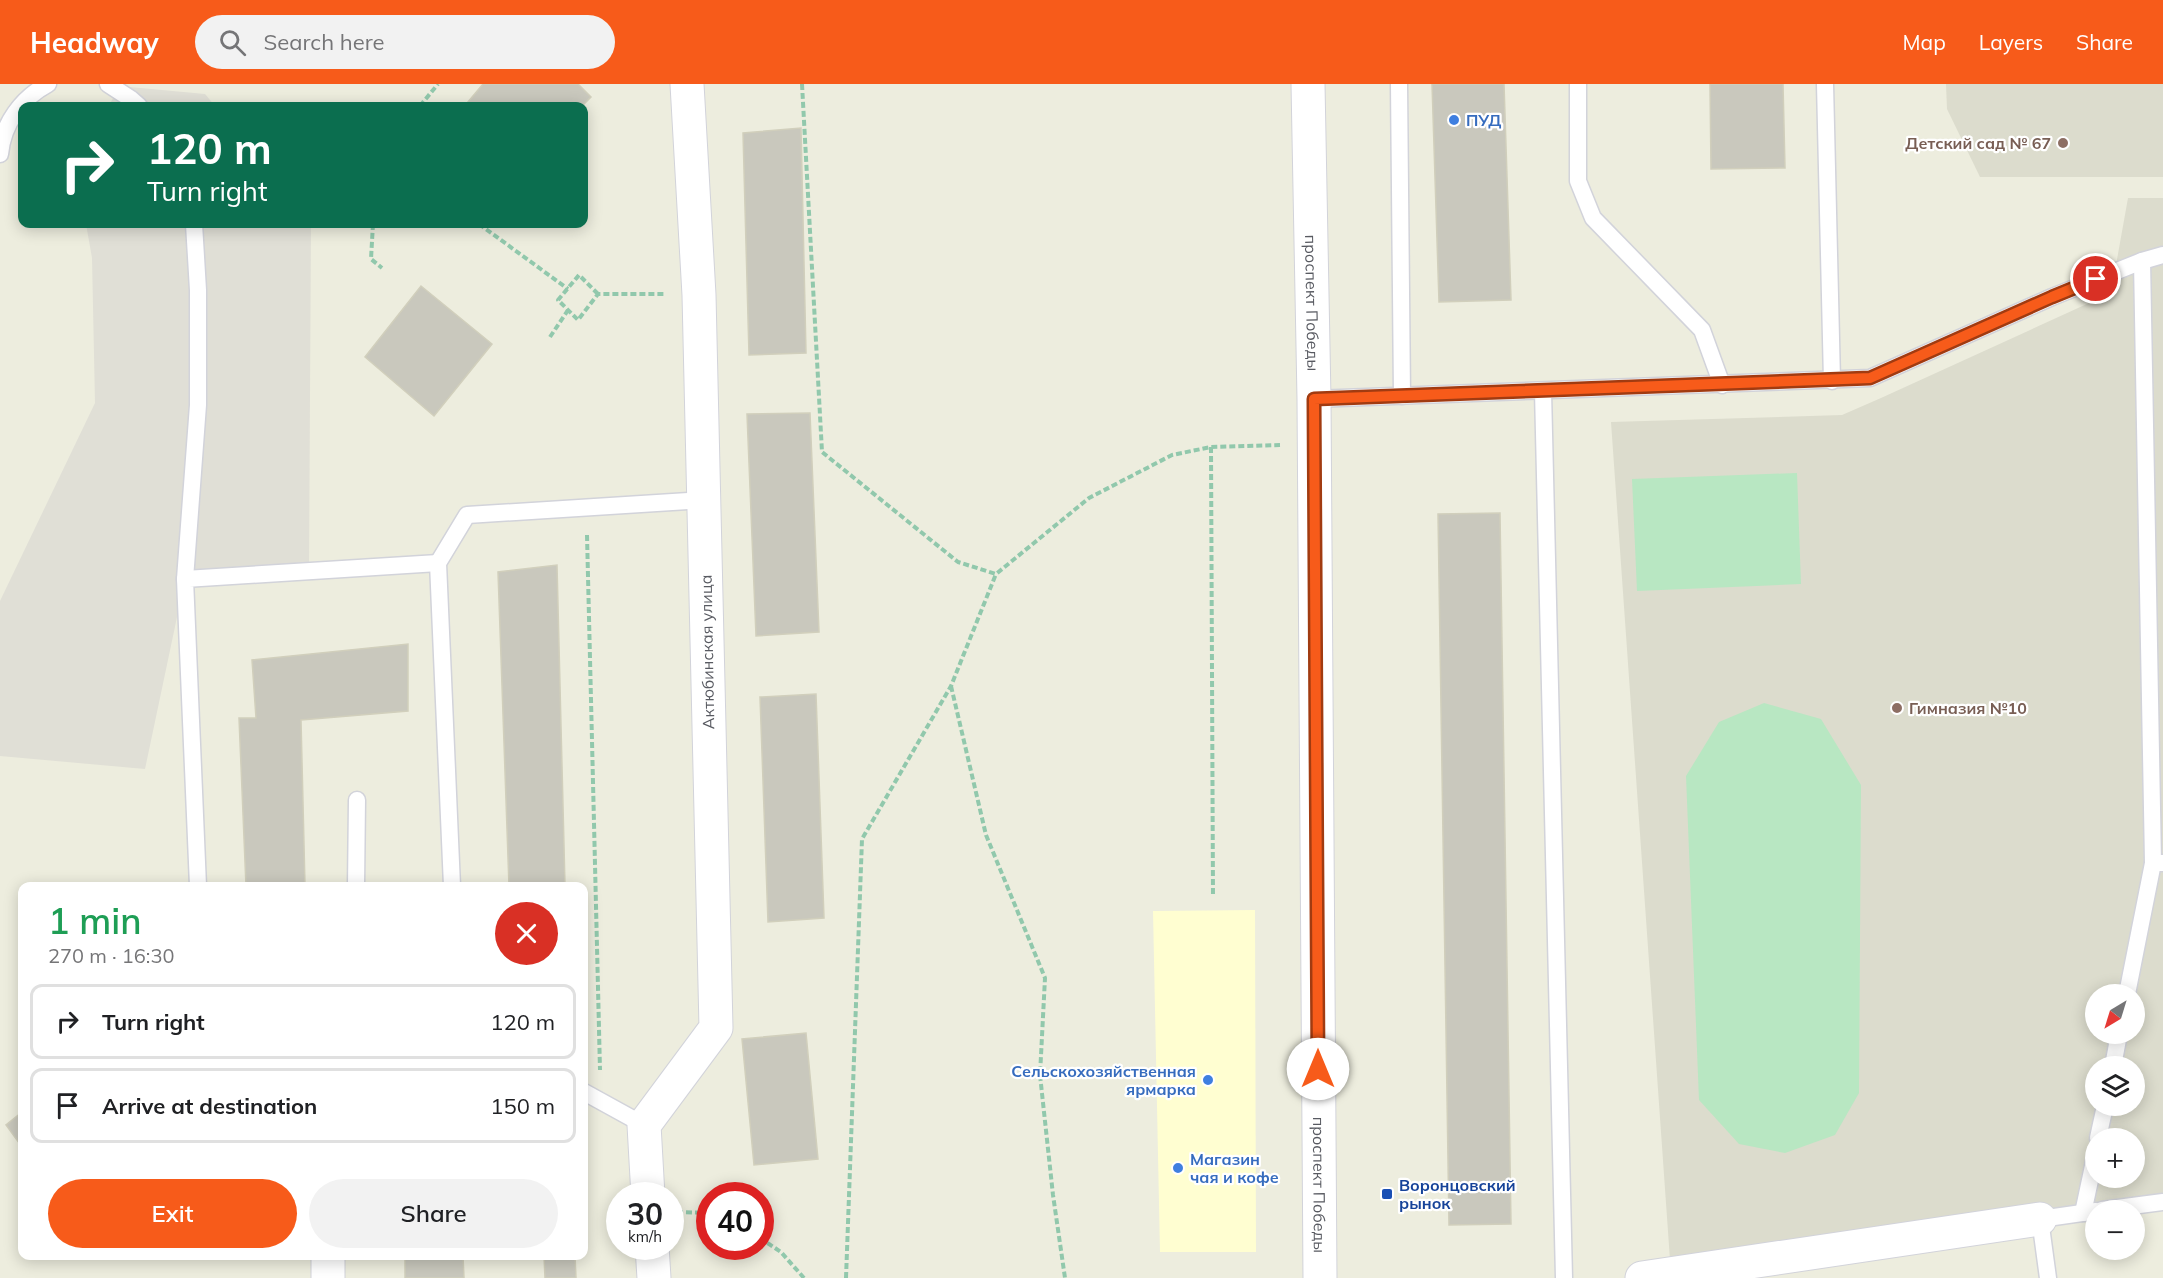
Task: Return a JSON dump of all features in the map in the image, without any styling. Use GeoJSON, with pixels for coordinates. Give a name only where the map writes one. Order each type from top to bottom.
{"type":"FeatureCollection","features":[{"type":"Feature","properties":{"kind":"street","name":"Актюбинская улица"},"geometry":{"type":"LineString","coordinates":[[644,1125],[716,1028],[699,295],[687,84]]}},
{"type":"Feature","properties":{"kind":"street","name":"проспект Победы"},"geometry":{"type":"LineString","coordinates":[[1308,84],[1314,399],[1320,1278]]}},
{"type":"Feature","properties":{"kind":"street"},"geometry":{"type":"LineString","coordinates":[[644,1125],[647,1182]]}},
{"type":"Feature","properties":{"kind":"street"},"geometry":{"type":"LineString","coordinates":[[1642,1278],[2040,1219]]}},
{"type":"Feature","properties":{"kind":"street"},"geometry":{"type":"LineString","coordinates":[[327,1278],[328,1260]]}},
{"type":"Feature","properties":{"kind":"street"},"geometry":{"type":"LineString","coordinates":[[653,1260],[654,1278]]}},
{"type":"Feature","properties":{"kind":"lane"},"geometry":{"type":"LineString","coordinates":[[24,102],[32,93],[48,84]]}},
{"type":"Feature","properties":{"kind":"lane"},"geometry":{"type":"LineString","coordinates":[[108,84],[134,102]]}},
{"type":"Feature","properties":{"kind":"lane"},"geometry":{"type":"LineString","coordinates":[[1399,84],[1402,396]]}},
{"type":"Feature","properties":{"kind":"lane"},"geometry":{"type":"LineString","coordinates":[[1578,84],[1578,181],[1593,218],[1702,330],[1722,385]]}},
{"type":"Feature","properties":{"kind":"lane"},"geometry":{"type":"LineString","coordinates":[[1825,84],[1832,381]]}},
{"type":"Feature","properties":{"kind":"lane"},"geometry":{"type":"LineString","coordinates":[[0,154],[1,141],[18,109]]}},
{"type":"Feature","properties":{"kind":"lane"},"geometry":{"type":"LineString","coordinates":[[194,228],[198,290],[198,405],[185,579],[198,882]]}},
{"type":"Feature","properties":{"kind":"lane"},"geometry":{"type":"LineString","coordinates":[[1314,399],[1870,378],[2052,297],[2142,261],[2163,255]]}},
{"type":"Feature","properties":{"kind":"lane"},"geometry":{"type":"LineString","coordinates":[[2129,984],[2158,863],[2142,261]]}},
{"type":"Feature","properties":{"kind":"lane"},"geometry":{"type":"LineString","coordinates":[[1543,391],[1564,1278]]}},
{"type":"Feature","properties":{"kind":"lane"},"geometry":{"type":"LineString","coordinates":[[452,882],[438,563],[466,515],[704,500]]}},
{"type":"Feature","properties":{"kind":"lane"},"geometry":{"type":"LineString","coordinates":[[185,579],[438,563]]}},
{"type":"Feature","properties":{"kind":"lane"},"geometry":{"type":"LineString","coordinates":[[356,882],[357,800]]}},
{"type":"Feature","properties":{"kind":"lane"},"geometry":{"type":"LineString","coordinates":[[588,1094],[644,1125]]}},
{"type":"Feature","properties":{"kind":"lane"},"geometry":{"type":"LineString","coordinates":[[2145,1204],[2163,1202]]}},
{"type":"Feature","properties":{"kind":"lane"},"geometry":{"type":"LineString","coordinates":[[2048,1278],[2040,1219],[2085,1213]]}},
{"type":"Feature","properties":{"kind":"path"},"geometry":{"type":"LineString","coordinates":[[423,102],[438,84]]}},
{"type":"Feature","properties":{"kind":"path"},"geometry":{"type":"LineString","coordinates":[[802,84],[822,452],[958,562],[996,573]]}},
{"type":"Feature","properties":{"kind":"path"},"geometry":{"type":"LineString","coordinates":[[373,228],[371,259],[382,268]]}},
{"type":"Feature","properties":{"kind":"path"},"geometry":{"type":"LineString","coordinates":[[484,228],[568,289]]}},
{"type":"Feature","properties":{"kind":"path"},"geometry":{"type":"LineString","coordinates":[[598,294],[578,320],[558,300],[579,275],[598,294],[699,295]]}},
{"type":"Feature","properties":{"kind":"path"},"geometry":{"type":"LineString","coordinates":[[550,337],[568,310]]}},
{"type":"Feature","properties":{"kind":"path"},"geometry":{"type":"LineString","coordinates":[[846,1278],[862,839],[951,686],[996,573],[1089,498],[1172,455],[1211,447],[1314,445]]}},
{"type":"Feature","properties":{"kind":"path"},"geometry":{"type":"LineString","coordinates":[[1211,447],[1213,896]]}},
{"type":"Feature","properties":{"kind":"path"},"geometry":{"type":"LineString","coordinates":[[586,507],[601,1101]]}},
{"type":"Feature","properties":{"kind":"path"},"geometry":{"type":"LineString","coordinates":[[951,686],[986,835],[1046,978],[1040,1075],[1065,1278]]}},
{"type":"Feature","properties":{"kind":"path"},"geometry":{"type":"LineString","coordinates":[[774,1247],[804,1278]]}},
{"type":"Feature","properties":{"kind":"shaded area","name":"Детский сад № 67"},"geometry":{"type":"Polygon","coordinates":[[[1946,84],[2163,84],[2163,177],[1980,177],[1947,109],[1946,84]]]}},
{"type":"Feature","properties":{"kind":"shaded area"},"geometry":{"type":"Polygon","coordinates":[[[119,86],[205,94],[212,102],[111,102],[119,86]]]}},
{"type":"Feature","properties":{"kind":"shaded area","name":"Гимназия №10"},"geometry":{"type":"Polygon","coordinates":[[[2128,198],[2163,198],[2163,1202],[2145,1205],[2145,1200],[2085,1200],[2085,1213],[1671,1274],[1611,422],[1842,415],[2111,293],[2128,198]]]}},
{"type":"Feature","properties":{"kind":"shaded area"},"geometry":{"type":"Polygon","coordinates":[[[87,228],[311,228],[309,570],[185,579],[145,769],[0,756],[0,601],[95,403],[92,258],[87,228]]]}},
{"type":"Feature","properties":{"kind":"shaded area"},"geometry":{"type":"Polygon","coordinates":[[[1797,473],[1801,584],[1637,591],[1632,479],[1797,473]]]}},
{"type":"Feature","properties":{"kind":"shaded area"},"geometry":{"type":"Polygon","coordinates":[[[1764,703],[1821,719],[1861,785],[1859,1093],[1835,1135],[1785,1153],[1739,1144],[1699,1100],[1686,776],[1719,722],[1764,703]]]}},
{"type":"Feature","properties":{"kind":"shaded area"},"geometry":{"type":"Polygon","coordinates":[[[1255,910],[1256,1252],[1160,1252],[1153,911],[1255,910]]]}},
{"type":"Feature","properties":{"kind":"building"},"geometry":{"type":"Polygon","coordinates":[[[483,84],[578,84],[591,97],[586,102],[468,102],[483,84]]]}},
{"type":"Feature","properties":{"kind":"building"},"geometry":{"type":"Polygon","coordinates":[[[1432,84],[1504,84],[1511,300],[1439,302],[1432,84]]]}},
{"type":"Feature","properties":{"kind":"building"},"geometry":{"type":"Polygon","coordinates":[[[1710,84],[1783,84],[1785,168],[1711,169],[1710,84]]]}},
{"type":"Feature","properties":{"kind":"building"},"geometry":{"type":"Polygon","coordinates":[[[801,128],[806,353],[749,355],[743,133],[801,128]]]}},
{"type":"Feature","properties":{"kind":"building"},"geometry":{"type":"Polygon","coordinates":[[[421,286],[492,344],[434,416],[365,357],[421,286]]]}},
{"type":"Feature","properties":{"kind":"building"},"geometry":{"type":"Polygon","coordinates":[[[810,413],[819,632],[756,636],[747,414],[810,413]]]}},
{"type":"Feature","properties":{"kind":"building"},"geometry":{"type":"Polygon","coordinates":[[[1500,513],[1511,1224],[1449,1225],[1438,514],[1500,513]]]}},
{"type":"Feature","properties":{"kind":"building"},"geometry":{"type":"Polygon","coordinates":[[[557,565],[565,882],[509,882],[498,572],[557,565]]]}},
{"type":"Feature","properties":{"kind":"building"},"geometry":{"type":"Polygon","coordinates":[[[408,644],[408,711],[301,720],[305,882],[246,882],[239,718],[256,718],[252,660],[408,644]]]}},
{"type":"Feature","properties":{"kind":"building"},"geometry":{"type":"Polygon","coordinates":[[[816,694],[824,918],[768,922],[760,697],[816,694]]]}},
{"type":"Feature","properties":{"kind":"building"},"geometry":{"type":"Polygon","coordinates":[[[806,1033],[818,1159],[754,1165],[742,1039],[806,1033]]]}},
{"type":"Feature","properties":{"kind":"building"},"geometry":{"type":"Polygon","coordinates":[[[18,1115],[18,1142],[6,1125],[18,1115]]]}},
{"type":"Feature","properties":{"kind":"building"},"geometry":{"type":"Polygon","coordinates":[[[405,1260],[463,1260],[464,1278],[405,1278],[405,1260]]]}},
{"type":"Feature","properties":{"kind":"building"},"geometry":{"type":"Polygon","coordinates":[[[544,1260],[575,1260],[576,1278],[545,1278],[544,1260]]]}},
{"type":"Feature","properties":{"kind":"place","name":"ПУД"},"geometry":{"type":"Point","coordinates":[1454,120]}},
{"type":"Feature","properties":{"kind":"place","name":"Детский сад № 67"},"geometry":{"type":"Point","coordinates":[2063,143]}},
{"type":"Feature","properties":{"kind":"place","name":"Гимназия №10"},"geometry":{"type":"Point","coordinates":[1897,708]}},
{"type":"Feature","properties":{"kind":"place","name":"Сельскохозяйственная ярмарка"},"geometry":{"type":"Point","coordinates":[1208,1080]}},
{"type":"Feature","properties":{"kind":"place","name":"Магазин чая и кофе"},"geometry":{"type":"Point","coordinates":[1178,1168]}},
{"type":"Feature","properties":{"kind":"place","name":"Воронцовский рынок"},"geometry":{"type":"Point","coordinates":[1387,1194]}},
{"type":"Feature","properties":{"kind":"route"},"geometry":{"type":"LineString","coordinates":[[1318,1069],[1314,399],[1870,378],[2096,279]]}}]}
